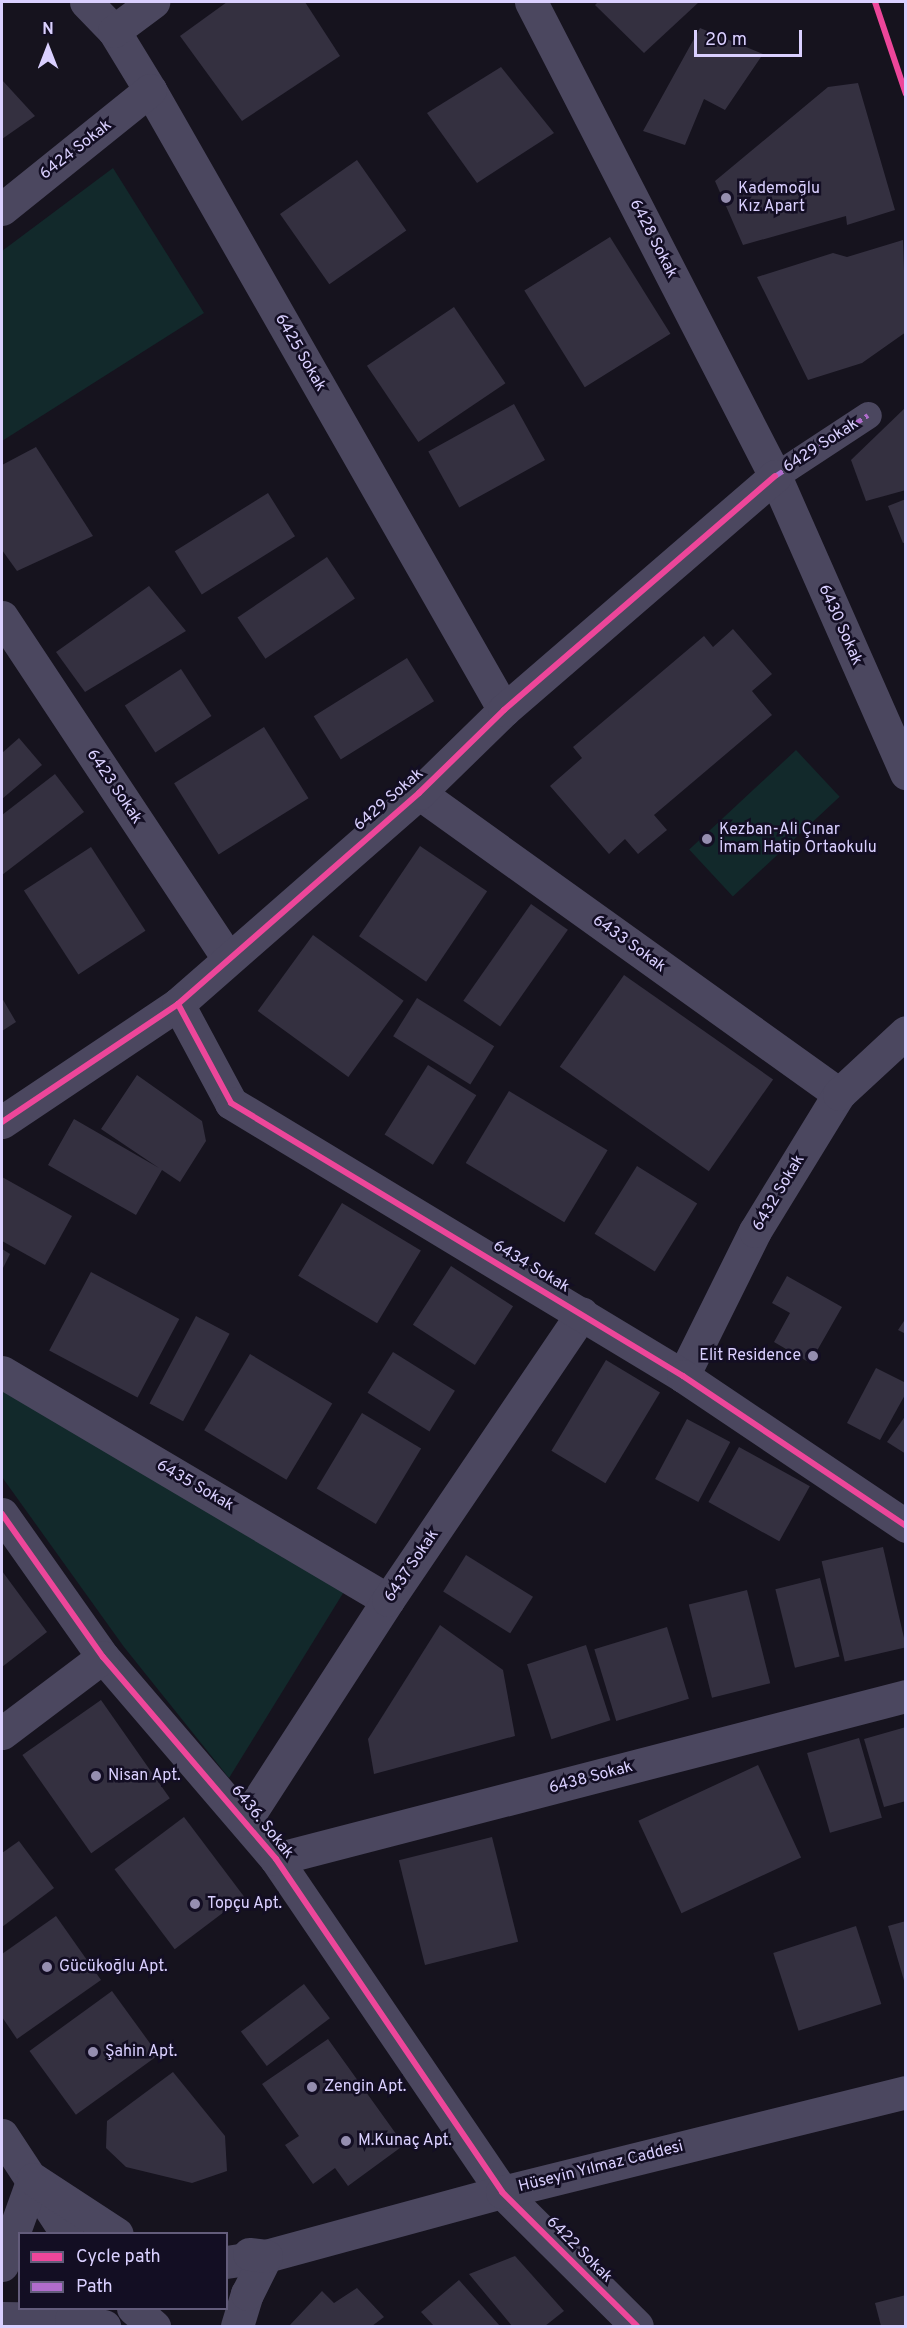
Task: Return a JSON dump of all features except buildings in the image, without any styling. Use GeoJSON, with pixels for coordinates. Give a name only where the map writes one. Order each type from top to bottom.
{"type":"FeatureCollection","features":[{"type":"Feature","properties":{"kind":"street","name":"6425 Sokak"},"geometry":{"type":"LineString","coordinates":[[86,2],[114,31],[150,90],[504,710]]}},
{"type":"Feature","properties":{"kind":"street"},"geometry":{"type":"LineString","coordinates":[[114,31],[153,2]]}},
{"type":"Feature","properties":{"kind":"street","name":"6428 Sokak"},"geometry":{"type":"LineString","coordinates":[[531,2],[775,476]]}},
{"type":"Feature","properties":{"kind":"street","name":"6424 Sokak"},"geometry":{"type":"LineString","coordinates":[[2,209],[150,90]]}},
{"type":"Feature","properties":{"kind":"street","name":"6429 Sokak"},"geometry":{"type":"LineString","coordinates":[[2,1122],[178,1004],[227,957],[419,793],[504,710],[775,476],[868,415]]}},
{"type":"Feature","properties":{"kind":"street","name":"6430 Sokak"},"geometry":{"type":"LineString","coordinates":[[775,476],[906,773]]}},
{"type":"Feature","properties":{"kind":"street","name":"6423 Sokak"},"geometry":{"type":"LineString","coordinates":[[2,616],[227,957]]}},
{"type":"Feature","properties":{"kind":"street","name":"6433 Sokak"},"geometry":{"type":"LineString","coordinates":[[419,793],[839,1094]]}},
{"type":"Feature","properties":{"kind":"street","name":"6434 Sokak"},"geometry":{"type":"LineString","coordinates":[[178,1004],[231,1103],[683,1376],[906,1526]]}},
{"type":"Feature","properties":{"kind":"street","name":"6432 Sokak"},"geometry":{"type":"LineString","coordinates":[[683,1376],[755,1231],[839,1094],[906,1032]]}},
{"type":"Feature","properties":{"kind":"street","name":"6437 Sokak"},"geometry":{"type":"LineString","coordinates":[[245,1821],[388,1600],[582,1313]]}},
{"type":"Feature","properties":{"kind":"street","name":"6435 Sokak"},"geometry":{"type":"LineString","coordinates":[[2,1372],[388,1600]]}},
{"type":"Feature","properties":{"kind":"street","name":"6436. Sokak"},"geometry":{"type":"LineString","coordinates":[[2,1514],[103,1657],[276,1859],[502,2192]]}},
{"type":"Feature","properties":{"kind":"street"},"geometry":{"type":"LineString","coordinates":[[2,1733],[103,1657]]}},
{"type":"Feature","properties":{"kind":"street","name":"6438 Sokak"},"geometry":{"type":"LineString","coordinates":[[276,1859],[906,1696]]}},
{"type":"Feature","properties":{"kind":"street","name":"Hüseyin Yılmaz Caddesi"},"geometry":{"type":"LineString","coordinates":[[228,2262],[266,2256],[502,2192],[906,2092]]}},
{"type":"Feature","properties":{"kind":"street"},"geometry":{"type":"LineString","coordinates":[[2,2135],[66,2232]]}},
{"type":"Feature","properties":{"kind":"street"},"geometry":{"type":"LineString","coordinates":[[33,2179],[114,2232]]}},
{"type":"Feature","properties":{"kind":"street"},"geometry":{"type":"LineString","coordinates":[[2,2265],[33,2179]]}},
{"type":"Feature","properties":{"kind":"street","name":"6422 Sokak"},"geometry":{"type":"LineString","coordinates":[[502,2192],[637,2326]]}},
{"type":"Feature","properties":{"kind":"street"},"geometry":{"type":"LineString","coordinates":[[228,2253],[266,2256],[247,2294],[237,2326]]}},
{"type":"Feature","properties":{"kind":"street"},"geometry":{"type":"LineString","coordinates":[[2,2313],[18,2308]]}},
{"type":"Feature","properties":{"kind":"street"},"geometry":{"type":"LineString","coordinates":[[135,2310],[154,2326]]}},
{"type":"Feature","properties":{"kind":"street"},"geometry":{"type":"LineString","coordinates":[[2,2318],[71,2319],[104,2326]]}},
{"type":"Feature","properties":{"kind":"green space"},"geometry":{"type":"Polygon","coordinates":[[[113,168],[204,313],[2,441],[2,251],[113,168]]]}},
{"type":"Feature","properties":{"kind":"green space"},"geometry":{"type":"Polygon","coordinates":[[[796,750],[840,797],[733,896],[689,850],[796,750]]]}},
{"type":"Feature","properties":{"kind":"green space"},"geometry":{"type":"Polygon","coordinates":[[[2,1389],[345,1590],[229,1778],[124,1647],[2,1477],[2,1389]]]}},
{"type":"Feature","properties":{"kind":"marked path"},"geometry":{"type":"LineString","coordinates":[[775,476],[868,415]]}},
{"type":"Feature","properties":{"kind":"cycle path"},"geometry":{"type":"LineString","coordinates":[[875,2],[906,94]]}},
{"type":"Feature","properties":{"kind":"cycle path"},"geometry":{"type":"LineString","coordinates":[[2,1122],[178,1004],[419,793],[504,710],[775,476]]}},
{"type":"Feature","properties":{"kind":"cycle path"},"geometry":{"type":"LineString","coordinates":[[178,1004],[231,1103],[683,1376],[906,1526]]}},
{"type":"Feature","properties":{"kind":"cycle path"},"geometry":{"type":"LineString","coordinates":[[2,1514],[103,1657],[276,1859],[502,2192],[637,2326]]}},
{"type":"Feature","properties":{"kind":"place","name":"Kademoğlu Kız Apart"},"geometry":{"type":"Point","coordinates":[726,198]}},
{"type":"Feature","properties":{"kind":"place","name":"Kezban-Ali Çınar İmam Hatip Ortaokulu"},"geometry":{"type":"Point","coordinates":[707,839]}},
{"type":"Feature","properties":{"kind":"place","name":"Elit Residence"},"geometry":{"type":"Point","coordinates":[813,1356]}},
{"type":"Feature","properties":{"kind":"place","name":"Nisan Apt."},"geometry":{"type":"Point","coordinates":[96,1776]}},
{"type":"Feature","properties":{"kind":"place","name":"Topçu Apt."},"geometry":{"type":"Point","coordinates":[195,1904]}},
{"type":"Feature","properties":{"kind":"place","name":"Gücükoğlu Apt."},"geometry":{"type":"Point","coordinates":[47,1967]}},
{"type":"Feature","properties":{"kind":"place","name":"Şahin Apt."},"geometry":{"type":"Point","coordinates":[93,2052]}},
{"type":"Feature","properties":{"kind":"place","name":"Zengin Apt."},"geometry":{"type":"Point","coordinates":[312,2087]}},
{"type":"Feature","properties":{"kind":"place","name":"M.Kunaç Apt."},"geometry":{"type":"Point","coordinates":[346,2141]}}]}
